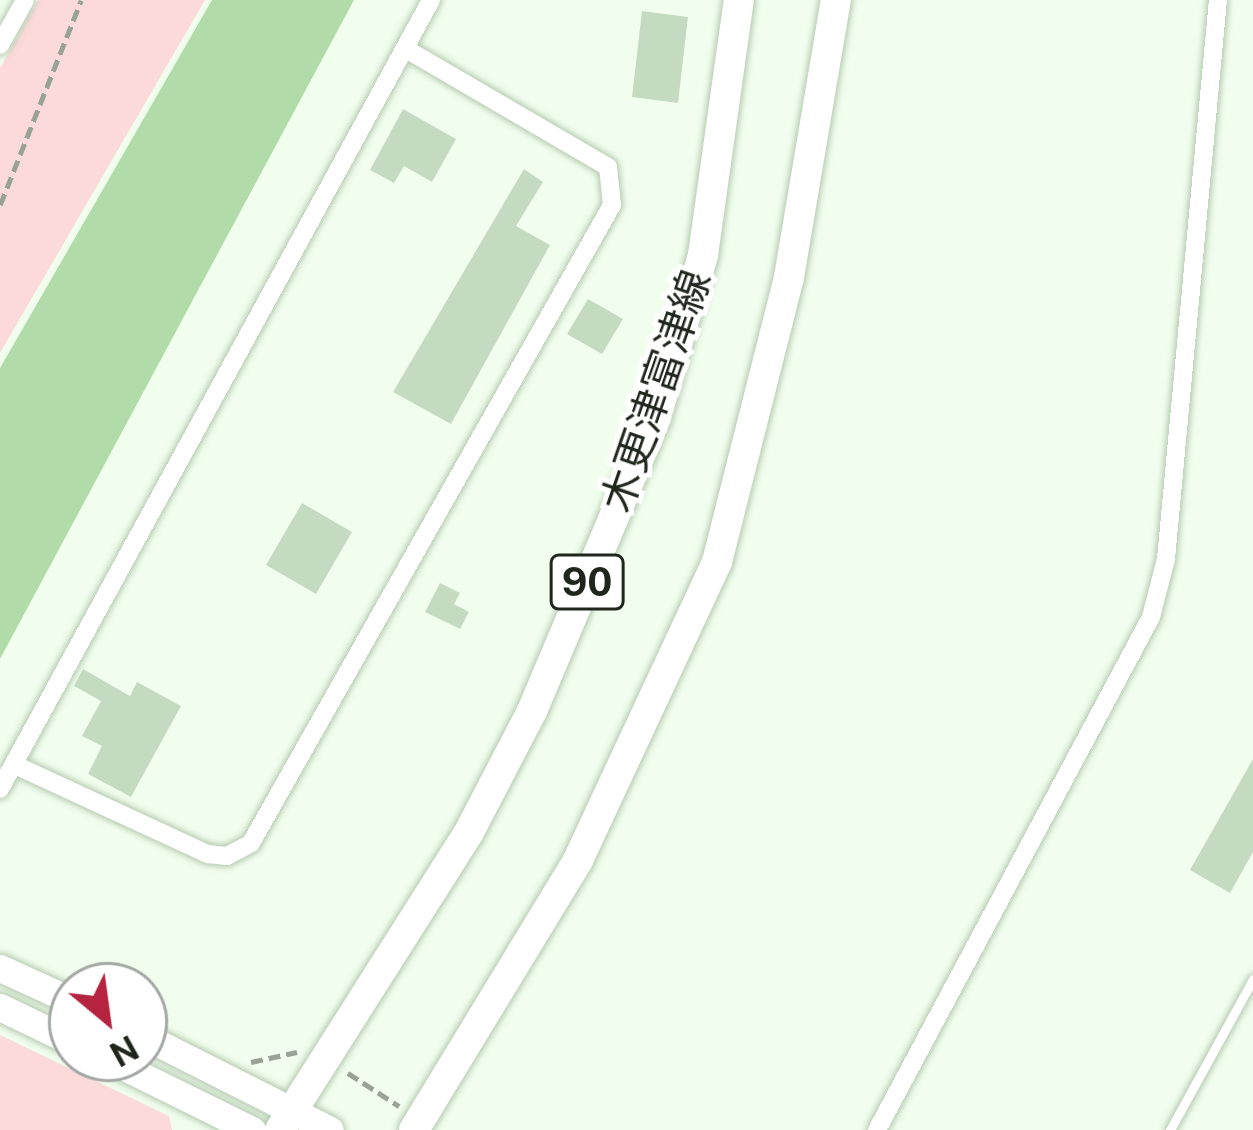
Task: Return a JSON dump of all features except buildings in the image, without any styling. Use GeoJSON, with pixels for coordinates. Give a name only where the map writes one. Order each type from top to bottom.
{"type":"FeatureCollection","features":[{"type":"Feature","properties":{"kind":"main road","name":"木更津富津線"},"geometry":{"type":"LineString","coordinates":[[287,1120],[469,832],[532,711],[656,417],[703,255],[739,0]]}},
{"type":"Feature","properties":{"kind":"main road"},"geometry":{"type":"LineString","coordinates":[[417,1125],[578,860],[717,562],[789,278],[836,0]]}},
{"type":"Feature","properties":{"kind":"street"},"geometry":{"type":"LineString","coordinates":[[0,44],[25,0]]}},
{"type":"Feature","properties":{"kind":"street"},"geometry":{"type":"LineString","coordinates":[[0,789],[430,0]]}},
{"type":"Feature","properties":{"kind":"street"},"geometry":{"type":"LineString","coordinates":[[877,1130],[1151,617],[1166,559],[1218,0]]}},
{"type":"Feature","properties":{"kind":"street"},"geometry":{"type":"LineString","coordinates":[[15,764],[208,854],[227,856],[251,843],[612,205],[608,167],[406,49]]}},
{"type":"Feature","properties":{"kind":"street"},"geometry":{"type":"LineString","coordinates":[[0,968],[48,990]]}},
{"type":"Feature","properties":{"kind":"street"},"geometry":{"type":"LineString","coordinates":[[0,1006],[48,1030]]}},
{"type":"Feature","properties":{"kind":"street"},"geometry":{"type":"LineString","coordinates":[[168,1050],[287,1120],[330,1130]]}},
{"type":"Feature","properties":{"kind":"street"},"geometry":{"type":"LineString","coordinates":[[155,1082],[252,1130]]}},
{"type":"Feature","properties":{"kind":"lane"},"geometry":{"type":"LineString","coordinates":[[1170,1130],[1253,979]]}},
{"type":"Feature","properties":{"kind":"lane"},"geometry":{"type":"LineString","coordinates":[[1240,1003],[1253,1010]]}},
{"type":"Feature","properties":{"kind":"path"},"geometry":{"type":"LineString","coordinates":[[0,205],[81,0]]}},
{"type":"Feature","properties":{"kind":"path"},"geometry":{"type":"LineString","coordinates":[[272,1062],[309,1047],[417,1125]]}},
{"type":"Feature","properties":{"kind":"shaded area"},"geometry":{"type":"Polygon","coordinates":[[[38,0],[205,0],[0,353],[0,68],[38,0]]]}},
{"type":"Feature","properties":{"kind":"shaded area"},"geometry":{"type":"Polygon","coordinates":[[[212,0],[354,0],[0,659],[0,368],[212,0]]]}},
{"type":"Feature","properties":{"kind":"shaded area"},"geometry":{"type":"Polygon","coordinates":[[[0,1035],[48,1058],[48,1082],[98,1082],[169,1116],[172,1130],[0,1130],[0,1035]]]}}]}
